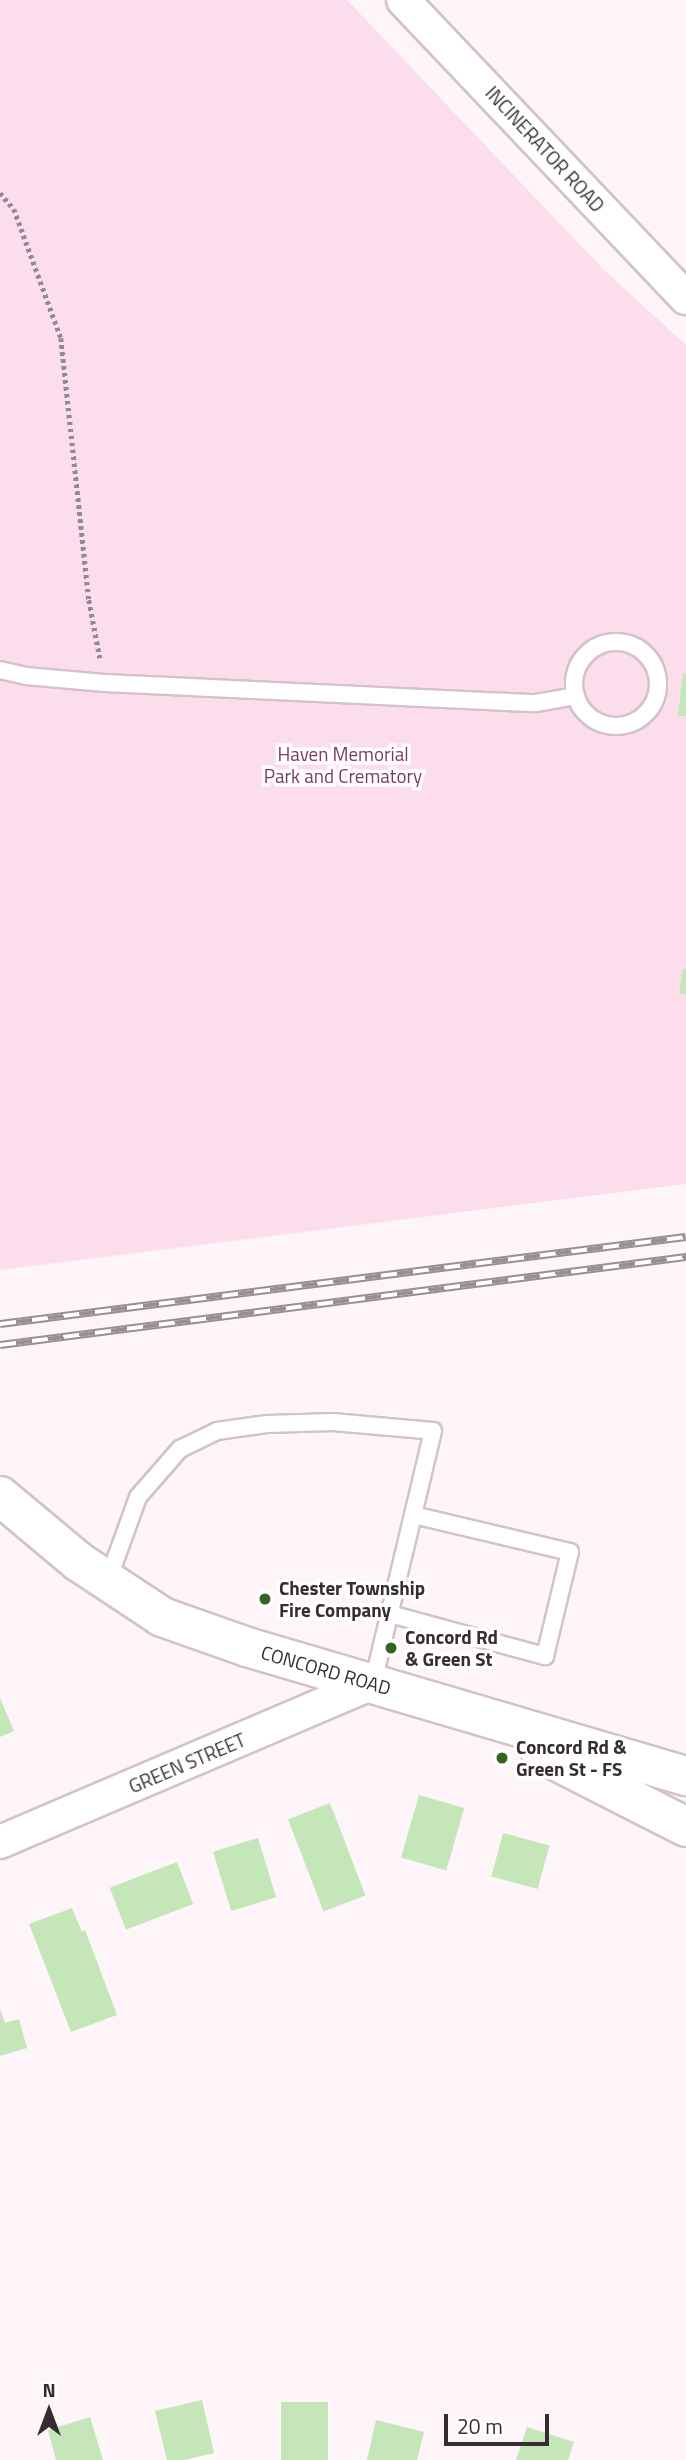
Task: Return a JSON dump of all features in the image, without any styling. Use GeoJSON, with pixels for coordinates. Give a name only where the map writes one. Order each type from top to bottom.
{"type":"FeatureCollection","features":[{"type":"Feature","properties":{"kind":"main road","name":"CONCORD ROAD"},"geometry":{"type":"LineString","coordinates":[[0,1496],[79,1562],[162,1616],[247,1647],[686,1776]]}},
{"type":"Feature","properties":{"kind":"main road"},"geometry":{"type":"LineString","coordinates":[[465,1713],[686,1827]]}},
{"type":"Feature","properties":{"kind":"street","name":"INCINERATOR ROAD"},"geometry":{"type":"LineString","coordinates":[[403,0],[686,298]]}},
{"type":"Feature","properties":{"kind":"street","name":"GREEN STREET"},"geometry":{"type":"LineString","coordinates":[[0,1842],[373,1682]]}},
{"type":"Feature","properties":{"kind":"lane"},"geometry":{"type":"LineString","coordinates":[[624,642],[639,648],[650,657],[657,671],[659,684],[655,702],[646,714],[629,724],[614,726],[598,722],[587,714],[576,696],[574,681],[579,664],[594,647],[606,643],[624,642]]}},
{"type":"Feature","properties":{"kind":"lane"},"geometry":{"type":"LineString","coordinates":[[0,670],[26,676],[105,682],[537,703],[576,696]]}},
{"type":"Feature","properties":{"kind":"lane"},"geometry":{"type":"LineString","coordinates":[[107,1581],[138,1497],[180,1449],[217,1431],[267,1424],[333,1422],[433,1431],[373,1682]]}},
{"type":"Feature","properties":{"kind":"lane"},"geometry":{"type":"LineString","coordinates":[[390,1614],[545,1656],[569,1552],[413,1515]]}},
{"type":"Feature","properties":{"kind":"path"},"geometry":{"type":"LineString","coordinates":[[0,193],[14,209],[61,338],[89,600],[105,682]]}},
{"type":"Feature","properties":{"kind":"green space","name":"Haven Memorial Park and Crematory"},"geometry":{"type":"Polygon","coordinates":[[[0,0],[347,0],[602,268],[686,345],[686,1184],[0,1270],[0,0]]]}},
{"type":"Feature","properties":{"kind":"building"},"geometry":{"type":"Polygon","coordinates":[[[683,673],[686,674],[686,716],[678,716],[683,673]]]}},
{"type":"Feature","properties":{"kind":"building"},"geometry":{"type":"Polygon","coordinates":[[[683,969],[686,969],[686,994],[679,993],[683,969]]]}},
{"type":"Feature","properties":{"kind":"building"},"geometry":{"type":"Polygon","coordinates":[[[0,1698],[14,1731],[0,1737],[0,1698]]]}},
{"type":"Feature","properties":{"kind":"building"},"geometry":{"type":"Polygon","coordinates":[[[419,1795],[464,1808],[446,1870],[401,1857],[419,1795]]]}},
{"type":"Feature","properties":{"kind":"building"},"geometry":{"type":"Polygon","coordinates":[[[330,1803],[365,1895],[323,1912],[288,1819],[330,1803]]]}},
{"type":"Feature","properties":{"kind":"building"},"geometry":{"type":"Polygon","coordinates":[[[503,1833],[549,1845],[538,1889],[491,1876],[503,1833]]]}},
{"type":"Feature","properties":{"kind":"building"},"geometry":{"type":"Polygon","coordinates":[[[258,1838],[276,1897],[231,1911],[213,1852],[258,1838]]]}},
{"type":"Feature","properties":{"kind":"building"},"geometry":{"type":"Polygon","coordinates":[[[177,1862],[193,1904],[126,1930],[110,1888],[177,1862]]]}},
{"type":"Feature","properties":{"kind":"building"},"geometry":{"type":"Polygon","coordinates":[[[72,1908],[82,1932],[85,1930],[117,2015],[71,2032],[29,1924],[72,1908]]]}},
{"type":"Feature","properties":{"kind":"building"},"geometry":{"type":"Polygon","coordinates":[[[0,2009],[5,2023],[19,2019],[27,2048],[0,2056],[0,2009]]]}},
{"type":"Feature","properties":{"kind":"building"},"geometry":{"type":"Polygon","coordinates":[[[202,2400],[214,2453],[184,2460],[167,2460],[155,2411],[202,2400]]]}},
{"type":"Feature","properties":{"kind":"building"},"geometry":{"type":"Polygon","coordinates":[[[281,2402],[328,2402],[328,2460],[281,2460],[281,2402]]]}},
{"type":"Feature","properties":{"kind":"building"},"geometry":{"type":"Polygon","coordinates":[[[90,2417],[103,2460],[56,2460],[48,2430],[90,2417]]]}},
{"type":"Feature","properties":{"kind":"building"},"geometry":{"type":"Polygon","coordinates":[[[376,2420],[424,2432],[417,2460],[367,2460],[376,2420]]]}},
{"type":"Feature","properties":{"kind":"building"},"geometry":{"type":"Polygon","coordinates":[[[527,2427],[574,2442],[568,2460],[516,2460],[527,2427]]]}},
{"type":"Feature","properties":{"kind":"railway"},"geometry":{"type":"LineString","coordinates":[[0,1324],[686,1237]]}},
{"type":"Feature","properties":{"kind":"railway"},"geometry":{"type":"LineString","coordinates":[[0,1345],[686,1257]]}},
{"type":"Feature","properties":{"kind":"place","name":"Chester Township Fire Company"},"geometry":{"type":"Point","coordinates":[265,1599]}},
{"type":"Feature","properties":{"kind":"place","name":"Concord Rd & Green St"},"geometry":{"type":"Point","coordinates":[391,1648]}},
{"type":"Feature","properties":{"kind":"place","name":"Concord Rd & Green St - FS"},"geometry":{"type":"Point","coordinates":[502,1758]}}]}
